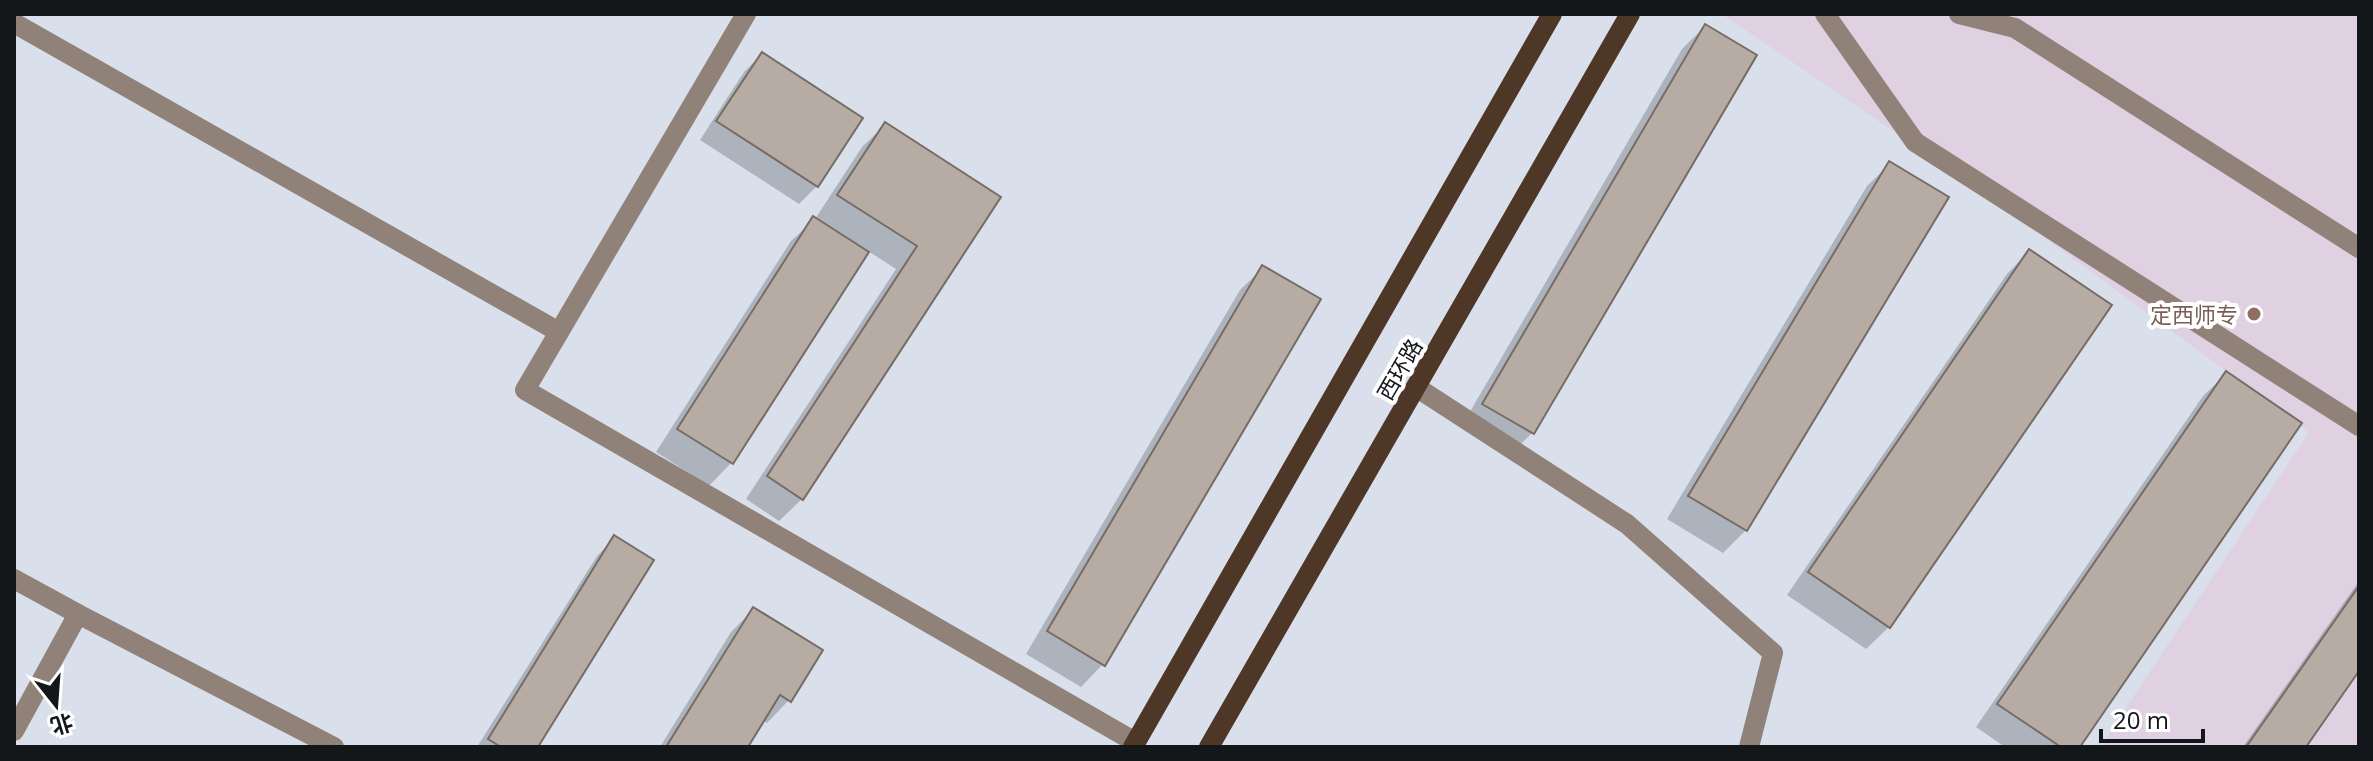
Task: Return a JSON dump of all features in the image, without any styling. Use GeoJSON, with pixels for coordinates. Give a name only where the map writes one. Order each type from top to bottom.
{"type":"FeatureCollection","features":[{"type":"Feature","properties":{"kind":"main road","name":"西环路"},"geometry":{"type":"LineString","coordinates":[[1134,745],[1552,14]]}},
{"type":"Feature","properties":{"kind":"main road","name":"西环路"},"geometry":{"type":"LineString","coordinates":[[1209,747],[1630,14]]}},
{"type":"Feature","properties":{"kind":"street"},"geometry":{"type":"LineString","coordinates":[[746,14],[525,390],[1134,745]]}},
{"type":"Feature","properties":{"kind":"street"},"geometry":{"type":"LineString","coordinates":[[1825,14],[1915,142],[2359,426]]}},
{"type":"Feature","properties":{"kind":"street"},"geometry":{"type":"LineString","coordinates":[[1959,14],[2015,28],[2359,248]]}},
{"type":"Feature","properties":{"kind":"street"},"geometry":{"type":"LineString","coordinates":[[14,23],[559,332]]}},
{"type":"Feature","properties":{"kind":"street"},"geometry":{"type":"LineString","coordinates":[[1416,387],[1627,524],[1773,653],[1749,747]]}},
{"type":"Feature","properties":{"kind":"street"},"geometry":{"type":"LineString","coordinates":[[14,579],[334,747]]}},
{"type":"Feature","properties":{"kind":"street"},"geometry":{"type":"LineString","coordinates":[[14,731],[78,614]]}},
{"type":"Feature","properties":{"kind":"shaded area","name":"定西师专"},"geometry":{"type":"Polygon","coordinates":[[[1722,14],[2359,14],[2359,747],[2100,747],[2309,432],[1988,196],[1722,14]]]}},
{"type":"Feature","properties":{"kind":"building"},"geometry":{"type":"Polygon","coordinates":[[[1705,24],[1757,55],[1534,434],[1482,404],[1705,24]]]}},
{"type":"Feature","properties":{"kind":"building"},"geometry":{"type":"Polygon","coordinates":[[[762,52],[863,118],[818,187],[716,121],[762,52]]]}},
{"type":"Feature","properties":{"kind":"building"},"geometry":{"type":"Polygon","coordinates":[[[885,122],[1001,197],[803,500],[767,476],[917,246],[837,195],[885,122]]]}},
{"type":"Feature","properties":{"kind":"building"},"geometry":{"type":"Polygon","coordinates":[[[1889,161],[1949,197],[1747,531],[1688,496],[1889,161]]]}},
{"type":"Feature","properties":{"kind":"building"},"geometry":{"type":"Polygon","coordinates":[[[813,216],[869,252],[733,464],[677,429],[813,216]]]}},
{"type":"Feature","properties":{"kind":"building"},"geometry":{"type":"Polygon","coordinates":[[[2029,249],[2112,305],[1890,628],[1808,572],[2029,249]]]}},
{"type":"Feature","properties":{"kind":"building"},"geometry":{"type":"Polygon","coordinates":[[[1262,265],[1321,299],[1105,666],[1047,631],[1262,265]]]}},
{"type":"Feature","properties":{"kind":"building"},"geometry":{"type":"Polygon","coordinates":[[[2226,371],[2302,423],[2080,747],[2061,747],[1997,704],[2226,371]]]}},
{"type":"Feature","properties":{"kind":"building"},"geometry":{"type":"Polygon","coordinates":[[[614,535],[654,560],[538,747],[501,747],[488,739],[614,535]]]}},
{"type":"Feature","properties":{"kind":"building"},"geometry":{"type":"Polygon","coordinates":[[[2359,586],[2359,671],[2306,747],[2246,747],[2359,586]]]}},
{"type":"Feature","properties":{"kind":"building"},"geometry":{"type":"Polygon","coordinates":[[[753,607],[823,650],[791,702],[780,695],[748,747],[666,747],[753,607]]]}},
{"type":"Feature","properties":{"kind":"place","name":"定西师专"},"geometry":{"type":"Point","coordinates":[2254,314]}}]}
